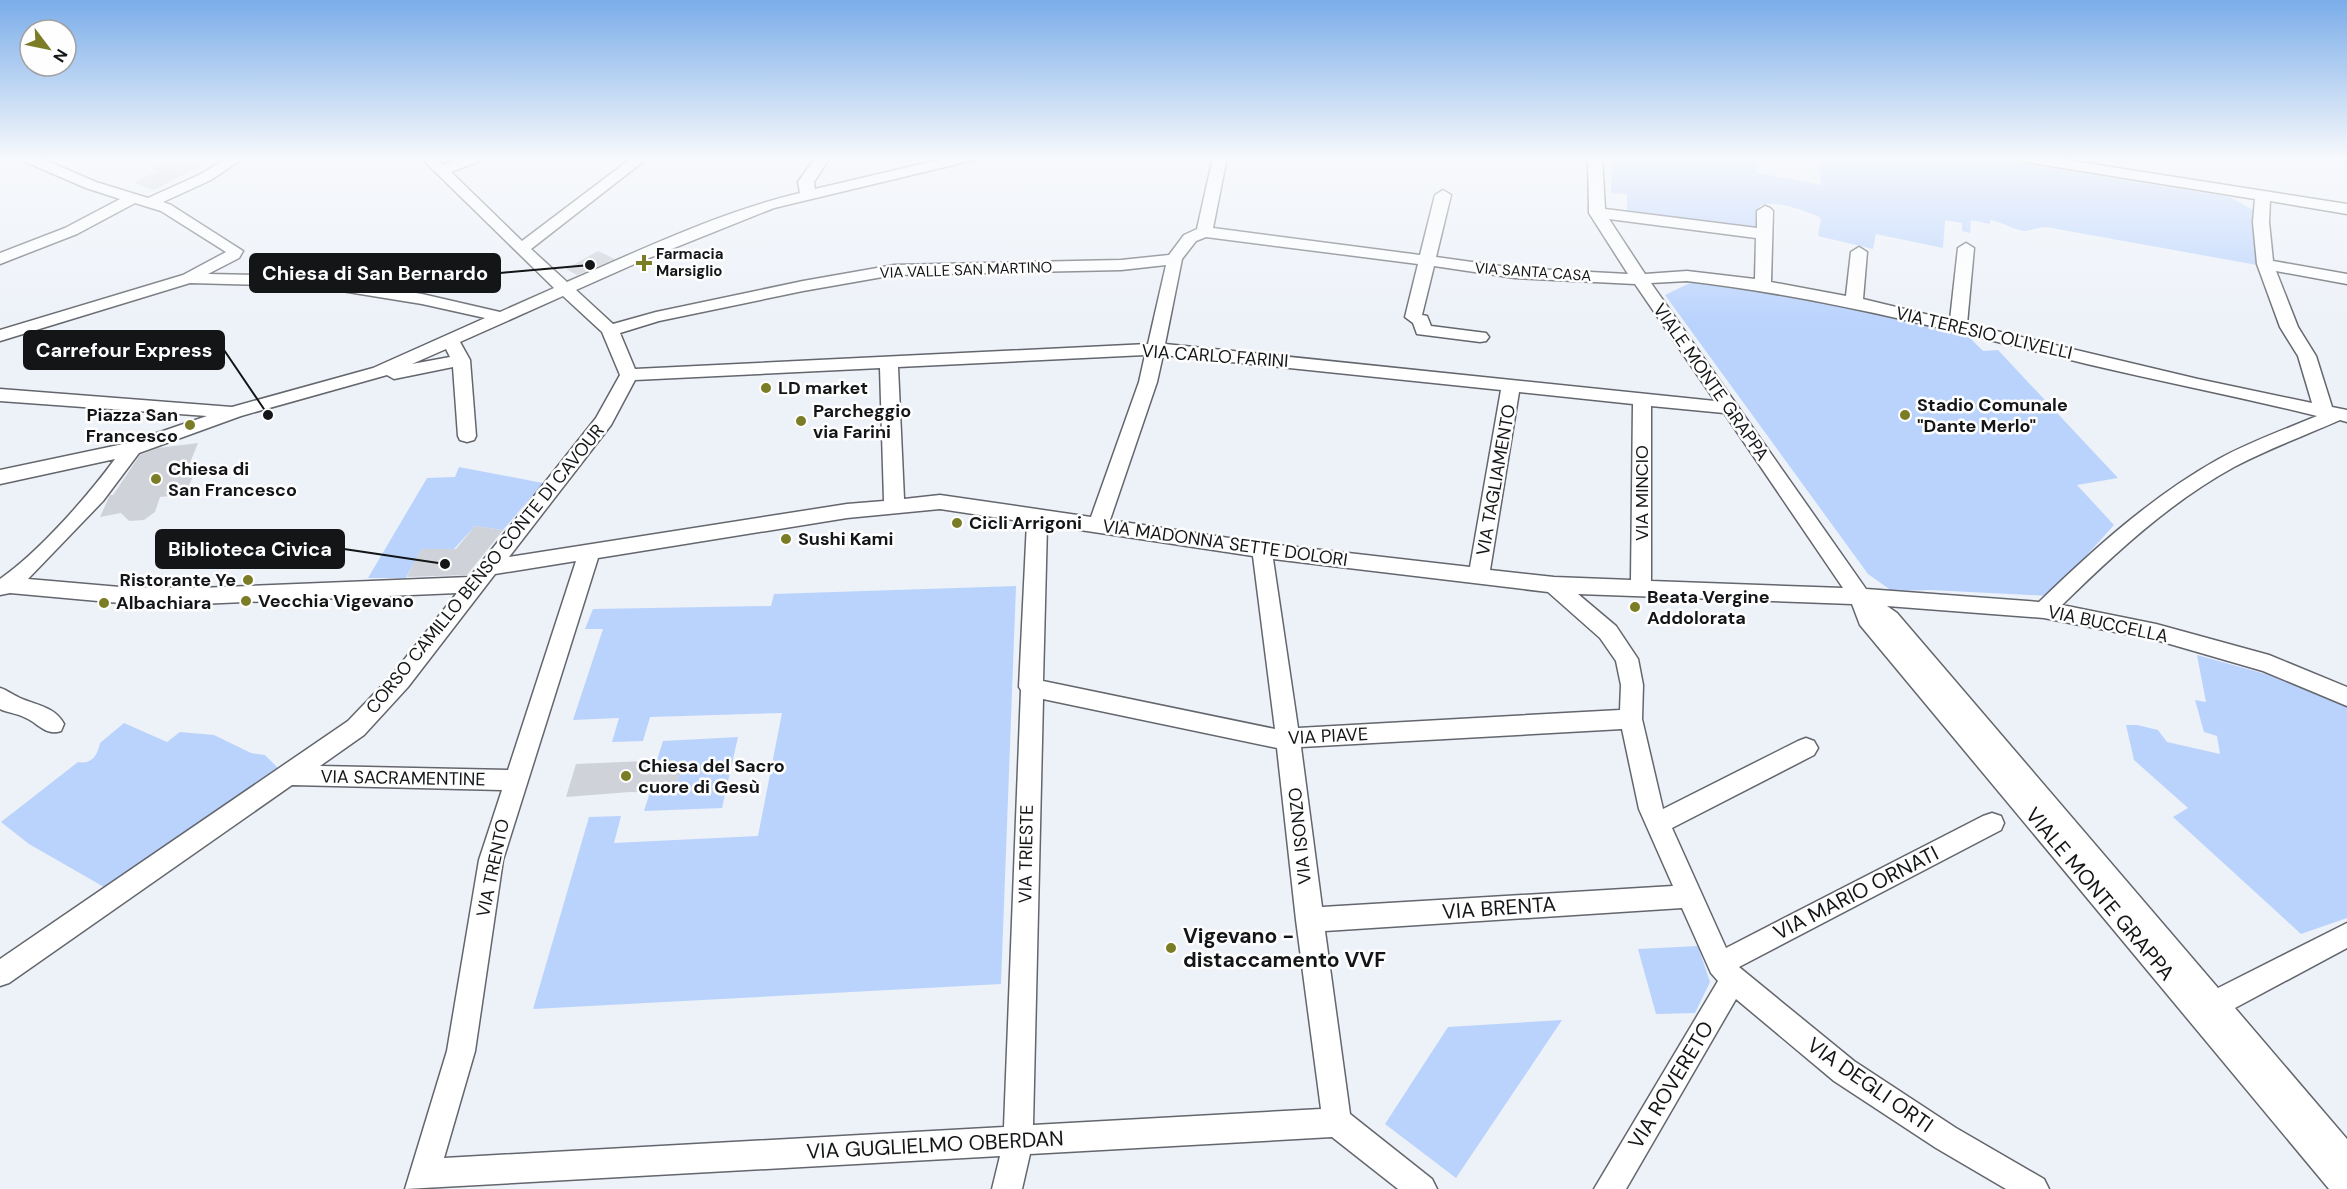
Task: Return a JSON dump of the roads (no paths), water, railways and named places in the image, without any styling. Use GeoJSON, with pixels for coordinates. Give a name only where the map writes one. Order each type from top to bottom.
{"type":"FeatureCollection","features":[{"type":"Feature","properties":{"kind":"street"},"geometry":{"type":"LineString","coordinates":[[0,259],[71,231],[106,212]]}},
{"type":"Feature","properties":{"kind":"street"},"geometry":{"type":"LineString","coordinates":[[0,336],[189,279],[233,255],[235,251],[174,212]]}},
{"type":"Feature","properties":{"kind":"street"},"geometry":{"type":"LineString","coordinates":[[484,212],[610,330],[629,375]]}},
{"type":"Feature","properties":{"kind":"street"},"geometry":{"type":"LineString","coordinates":[[521,249],[569,212]]}},
{"type":"Feature","properties":{"kind":"street"},"geometry":{"type":"LineString","coordinates":[[0,477],[140,447],[235,412],[379,372],[633,259],[749,212]]}},
{"type":"Feature","properties":{"kind":"street"},"geometry":{"type":"LineString","coordinates":[[1098,525],[1148,381],[1157,349],[1174,259],[1190,238],[1204,232],[1209,212]]}},
{"type":"Feature","properties":{"kind":"street"},"geometry":{"type":"LineString","coordinates":[[1439,212],[1413,317],[1420,320],[1423,330],[1480,337]]}},
{"type":"Feature","properties":{"kind":"street"},"geometry":{"type":"LineString","coordinates":[[1763,285],[1765,212]]}},
{"type":"Feature","properties":{"kind":"street"},"geometry":{"type":"LineString","coordinates":[[2044,610],[2092,562],[2142,520],[2212,471],[2336,414],[2307,356],[2289,327],[2265,264],[2262,212]]}},
{"type":"Feature","properties":{"kind":"street"},"geometry":{"type":"LineString","coordinates":[[1597,213],[1765,234]]}},
{"type":"Feature","properties":{"kind":"street","name":"VIALE MONTE GRAPPA"},"geometry":{"type":"LineString","coordinates":[[1597,213],[1728,408],[1860,596],[1868,619],[2347,1188]]}},
{"type":"Feature","properties":{"kind":"street","name":"VIA SANTA CASA"},"geometry":{"type":"LineString","coordinates":[[1204,232],[1312,244],[1515,273],[1640,279]]}},
{"type":"Feature","properties":{"kind":"street"},"geometry":{"type":"LineString","coordinates":[[1959,327],[1966,248]]}},
{"type":"Feature","properties":{"kind":"street"},"geometry":{"type":"LineString","coordinates":[[1854,302],[1859,252]]}},
{"type":"Feature","properties":{"kind":"street","name":"VIA VALLE SAN MARTINO"},"geometry":{"type":"LineString","coordinates":[[610,330],[656,317],[803,286],[894,270],[1121,265],[1174,259]]}},
{"type":"Feature","properties":{"kind":"street"},"geometry":{"type":"LineString","coordinates":[[2265,264],[2347,279]]}},
{"type":"Feature","properties":{"kind":"street","name":"VIA TERESIO OLIVELLI"},"geometry":{"type":"LineString","coordinates":[[1640,279],[1687,276],[1763,285],[1854,302],[2336,414]]}},
{"type":"Feature","properties":{"kind":"street"},"geometry":{"type":"LineString","coordinates":[[189,279],[311,281],[422,299],[501,317]]}},
{"type":"Feature","properties":{"kind":"street"},"geometry":{"type":"LineString","coordinates":[[450,339],[461,360],[467,436]]}},
{"type":"Feature","properties":{"kind":"street","name":"VIA CARLO FARINI"},"geometry":{"type":"LineString","coordinates":[[629,375],[1157,349],[1728,408]]}},
{"type":"Feature","properties":{"kind":"street"},"geometry":{"type":"LineString","coordinates":[[379,372],[405,372],[461,360]]}},
{"type":"Feature","properties":{"kind":"street"},"geometry":{"type":"LineString","coordinates":[[889,362],[894,507]]}},
{"type":"Feature","properties":{"kind":"street","name":"CORSO CAMILLO BENSO CONTE DI CAVOUR"},"geometry":{"type":"LineString","coordinates":[[0,974],[291,775],[356,728],[372,713],[604,421],[629,375]]}},
{"type":"Feature","properties":{"kind":"street","name":"VIA TAGLIAMENTO"},"geometry":{"type":"LineString","coordinates":[[1479,576],[1511,385]]}},
{"type":"Feature","properties":{"kind":"street"},"geometry":{"type":"LineString","coordinates":[[0,395],[235,412]]}},
{"type":"Feature","properties":{"kind":"street","name":"VIA MINCIO"},"geometry":{"type":"LineString","coordinates":[[1641,588],[1642,399]]}},
{"type":"Feature","properties":{"kind":"street"},"geometry":{"type":"LineString","coordinates":[[3,587],[21,574],[66,529],[140,447]]}},
{"type":"Feature","properties":{"kind":"street","name":"VIA MADONNA SETTE DOLORI"},"geometry":{"type":"LineString","coordinates":[[3,587],[120,595],[199,596],[481,577],[589,553],[847,511],[940,502],[1262,550],[1554,585],[1860,596]]}},
{"type":"Feature","properties":{"kind":"street","name":"VIA TRIESTE"},"geometry":{"type":"LineString","coordinates":[[1007,1189],[1018,1141],[1036,517]]}},
{"type":"Feature","properties":{"kind":"street","name":"VIA ISONZO"},"geometry":{"type":"LineString","coordinates":[[1262,550],[1290,738],[1309,920],[1337,1122]]}},
{"type":"Feature","properties":{"kind":"street","name":"VIA TRENTO"},"geometry":{"type":"LineString","coordinates":[[423,1182],[461,1051],[491,860],[589,553]]}},
{"type":"Feature","properties":{"kind":"street"},"geometry":{"type":"LineString","coordinates":[[1554,585],[1608,632],[1627,659],[1632,685],[1631,719],[1651,809],[1689,896],[1726,972]]}},
{"type":"Feature","properties":{"kind":"street","name":"VIALE MONTE GRAPPA"},"geometry":{"type":"LineString","coordinates":[[1860,596],[1889,619],[2347,1161]]}},
{"type":"Feature","properties":{"kind":"street","name":"VIA BUCCELLA"},"geometry":{"type":"LineString","coordinates":[[1860,596],[2044,610],[2156,632],[2258,661],[2347,697]]}},
{"type":"Feature","properties":{"kind":"street","name":"VIA PIAVE"},"geometry":{"type":"LineString","coordinates":[[1030,687],[1272,739],[1631,719]]}},
{"type":"Feature","properties":{"kind":"street"},"geometry":{"type":"LineString","coordinates":[[0,697],[10,704],[33,711],[53,724]]}},
{"type":"Feature","properties":{"kind":"street"},"geometry":{"type":"LineString","coordinates":[[1658,824],[1806,748]]}},
{"type":"Feature","properties":{"kind":"street","name":"VIA SACRAMENTINE"},"geometry":{"type":"LineString","coordinates":[[291,775],[515,780]]}},
{"type":"Feature","properties":{"kind":"street","name":"VIA MARIO ORNATI"},"geometry":{"type":"LineString","coordinates":[[1726,972],[1992,823]]}},
{"type":"Feature","properties":{"kind":"street","name":"VIA BRENTA"},"geometry":{"type":"LineString","coordinates":[[1309,920],[1689,896]]}},
{"type":"Feature","properties":{"kind":"street"},"geometry":{"type":"LineString","coordinates":[[2215,1005],[2347,935]]}},
{"type":"Feature","properties":{"kind":"street","name":"VIA ROVERETO"},"geometry":{"type":"LineString","coordinates":[[1609,1189],[1726,972]]}},
{"type":"Feature","properties":{"kind":"street","name":"VIA DEGLI ORTI"},"geometry":{"type":"LineString","coordinates":[[1726,972],[1845,1071],[1946,1138],[2034,1189]]}},
{"type":"Feature","properties":{"kind":"street"},"geometry":{"type":"LineString","coordinates":[[1337,1122],[1422,1189]]}},
{"type":"Feature","properties":{"kind":"street","name":"VIA GUGLIELMO OBERDAN"},"geometry":{"type":"LineString","coordinates":[[423,1182],[1018,1141],[1337,1122]]}},
{"type":"Feature","properties":{"kind":"place","name":"Farmacia Marsiglio"},"geometry":{"type":"Point","coordinates":[644,263]}},
{"type":"Feature","properties":{"kind":"place","name":"Chiesa di San Bernardo"},"geometry":{"type":"Point","coordinates":[590,265]}},
{"type":"Feature","properties":{"kind":"place","name":"LD market"},"geometry":{"type":"Point","coordinates":[766,388]}},
{"type":"Feature","properties":{"kind":"place","name":"Carrefour Express"},"geometry":{"type":"Point","coordinates":[268,415]}},
{"type":"Feature","properties":{"kind":"place","name":"Stadio Comunale \"Dante Merlo\""},"geometry":{"type":"Point","coordinates":[1905,415]}},
{"type":"Feature","properties":{"kind":"place","name":"Parcheggio via Farini"},"geometry":{"type":"Point","coordinates":[801,421]}},
{"type":"Feature","properties":{"kind":"place","name":"Piazza San Francesco"},"geometry":{"type":"Point","coordinates":[190,425]}},
{"type":"Feature","properties":{"kind":"place","name":"Chiesa di San Francesco"},"geometry":{"type":"Point","coordinates":[156,479]}},
{"type":"Feature","properties":{"kind":"place","name":"Cicli Arrigoni"},"geometry":{"type":"Point","coordinates":[957,523]}},
{"type":"Feature","properties":{"kind":"place","name":"Sushi Kami"},"geometry":{"type":"Point","coordinates":[786,539]}},
{"type":"Feature","properties":{"kind":"place","name":"Biblioteca Civica"},"geometry":{"type":"Point","coordinates":[445,564]}},
{"type":"Feature","properties":{"kind":"place","name":"Ristorante Ye"},"geometry":{"type":"Point","coordinates":[248,580]}},
{"type":"Feature","properties":{"kind":"place","name":"Vecchia Vigevano"},"geometry":{"type":"Point","coordinates":[246,601]}},
{"type":"Feature","properties":{"kind":"place","name":"Albachiara"},"geometry":{"type":"Point","coordinates":[104,603]}},
{"type":"Feature","properties":{"kind":"place","name":"Beata Vergine Addolorata"},"geometry":{"type":"Point","coordinates":[1635,607]}},
{"type":"Feature","properties":{"kind":"place","name":"Chiesa del Sacro cuore di Gesù"},"geometry":{"type":"Point","coordinates":[626,776]}},
{"type":"Feature","properties":{"kind":"place","name":"Vigevano - distaccamento VVF"},"geometry":{"type":"Point","coordinates":[1171,948]}}]}
